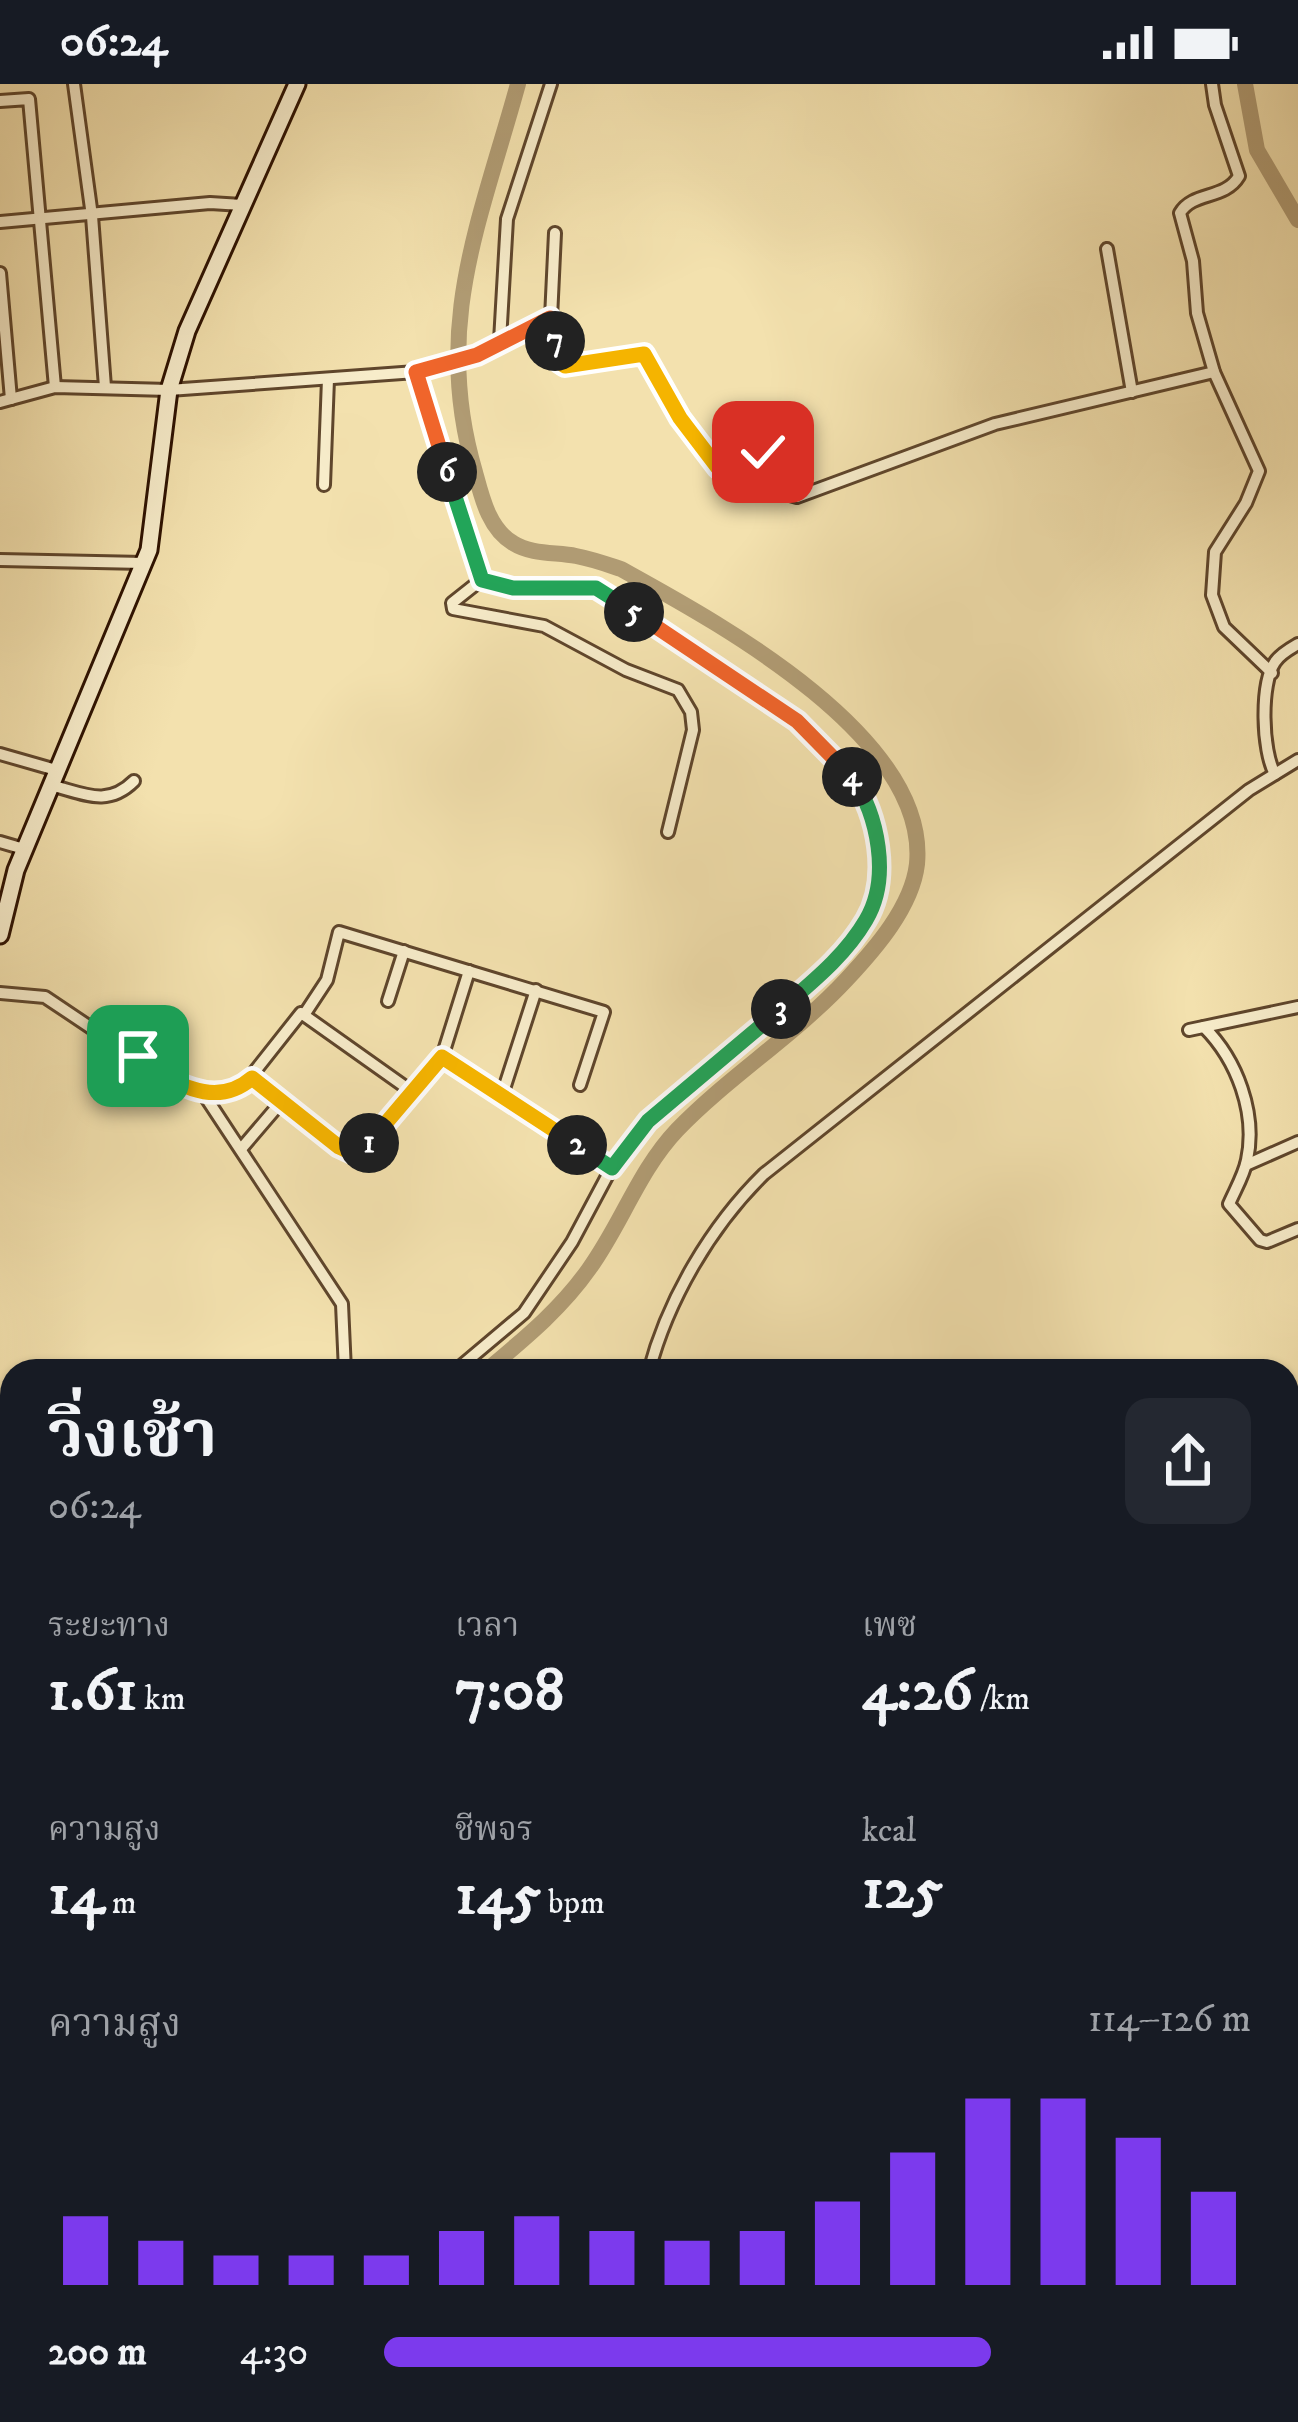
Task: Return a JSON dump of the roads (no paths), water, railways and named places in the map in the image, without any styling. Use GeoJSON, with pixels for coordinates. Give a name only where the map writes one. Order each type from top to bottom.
{"type":"FeatureCollection","features":[{"type":"Feature","properties":{"kind":"street"},"geometry":{"type":"LineString","coordinates":[[74,84],[92,215],[105,386]]}},
{"type":"Feature","properties":{"kind":"street"},"geometry":{"type":"LineString","coordinates":[[0,935],[24,849],[144,563],[154,528],[169,390],[187,331],[296,84]]}},
{"type":"Feature","properties":{"kind":"street"},"geometry":{"type":"LineString","coordinates":[[500,341],[507,219],[551,84]]}},
{"type":"Feature","properties":{"kind":"street"},"geometry":{"type":"LineString","coordinates":[[1212,84],[1239,176],[1224,191],[1189,202],[1180,213],[1193,262],[1197,313],[1214,372],[1258,471],[1246,503],[1215,552],[1212,595],[1224,627],[1272,673]]}},
{"type":"Feature","properties":{"kind":"street"},"geometry":{"type":"LineString","coordinates":[[0,101],[29,99],[55,387]]}},
{"type":"Feature","properties":{"kind":"street"},"geometry":{"type":"LineString","coordinates":[[0,222],[210,203],[242,205]]}},
{"type":"Feature","properties":{"kind":"street"},"geometry":{"type":"LineString","coordinates":[[555,232],[550,318],[559,362],[565,366],[644,354],[680,418],[718,468],[763,452],[790,495],[797,497],[995,424],[1214,372]]}},
{"type":"Feature","properties":{"kind":"street"},"geometry":{"type":"LineString","coordinates":[[1107,249],[1132,392]]}},
{"type":"Feature","properties":{"kind":"street"},"geometry":{"type":"LineString","coordinates":[[0,273],[6,401],[55,387],[169,390],[420,371],[477,355],[550,318]]}},
{"type":"Feature","properties":{"kind":"street"},"geometry":{"type":"LineString","coordinates":[[420,371],[482,580]]}},
{"type":"Feature","properties":{"kind":"street"},"geometry":{"type":"LineString","coordinates":[[324,485],[328,380]]}},
{"type":"Feature","properties":{"kind":"street"},"geometry":{"type":"LineString","coordinates":[[0,560],[144,563]]}},
{"type":"Feature","properties":{"kind":"street"},"geometry":{"type":"LineString","coordinates":[[482,580],[452,603],[453,609],[544,626],[681,693],[691,712],[692,730],[668,832]]}},
{"type":"Feature","properties":{"kind":"street"},"geometry":{"type":"LineString","coordinates":[[469,1359],[524,1313],[572,1242],[612,1168],[648,1121],[832,964],[868,917],[878,872],[877,831],[865,796],[842,763],[797,721],[596,588],[513,588],[482,580]]}},
{"type":"Feature","properties":{"kind":"street"},"geometry":{"type":"LineString","coordinates":[[1275,774],[1267,760],[1265,731],[1272,673],[1274,663],[1298,644]]}},
{"type":"Feature","properties":{"kind":"street"},"geometry":{"type":"LineString","coordinates":[[0,754],[107,799],[120,795],[134,781]]}},
{"type":"Feature","properties":{"kind":"street"},"geometry":{"type":"LineString","coordinates":[[654,1359],[708,1242],[764,1174],[1249,790],[1298,760]]}},
{"type":"Feature","properties":{"kind":"street"},"geometry":{"type":"LineString","coordinates":[[0,842],[24,849]]}},
{"type":"Feature","properties":{"kind":"street"},"geometry":{"type":"LineString","coordinates":[[304,1015],[327,980],[339,932],[604,1012],[580,1085]]}},
{"type":"Feature","properties":{"kind":"street"},"geometry":{"type":"LineString","coordinates":[[388,1001],[404,951]]}},
{"type":"Feature","properties":{"kind":"street"},"geometry":{"type":"LineString","coordinates":[[252,1078],[354,1154],[366,1148],[442,1057],[469,971]]}},
{"type":"Feature","properties":{"kind":"street"},"geometry":{"type":"LineString","coordinates":[[502,1095],[536,990]]}},
{"type":"Feature","properties":{"kind":"street"},"geometry":{"type":"LineString","coordinates":[[0,993],[45,997],[178,1086],[201,1090],[244,1085],[301,1013],[411,1091]]}},
{"type":"Feature","properties":{"kind":"street"},"geometry":{"type":"LineString","coordinates":[[1189,1030],[1298,1007]]}},
{"type":"Feature","properties":{"kind":"street"},"geometry":{"type":"LineString","coordinates":[[1204,1027],[1234,1069],[1247,1104],[1250,1142],[1229,1204],[1233,1213],[1267,1242],[1298,1228]]}},
{"type":"Feature","properties":{"kind":"street"},"geometry":{"type":"LineString","coordinates":[[442,1057],[612,1168]]}},
{"type":"Feature","properties":{"kind":"street"},"geometry":{"type":"LineString","coordinates":[[201,1090],[343,1304],[345,1359]]}},
{"type":"Feature","properties":{"kind":"street"},"geometry":{"type":"LineString","coordinates":[[242,1149],[282,1101]]}},
{"type":"Feature","properties":{"kind":"street"},"geometry":{"type":"LineString","coordinates":[[1246,1165],[1298,1142]]}},
{"type":"Feature","properties":{"kind":"waterway"},"geometry":{"type":"LineString","coordinates":[[500,1359],[578,1284],[652,1162],[677,1130],[827,999],[869,954],[900,911],[917,864],[912,817],[889,771],[853,728],[809,688],[709,619],[621,569],[520,547],[492,521],[463,419],[460,322],[476,229],[518,84]]}},
{"type":"Feature","properties":{"kind":"waterway"},"geometry":{"type":"LineString","coordinates":[[1245,84],[1257,150],[1298,220]]}}]}
